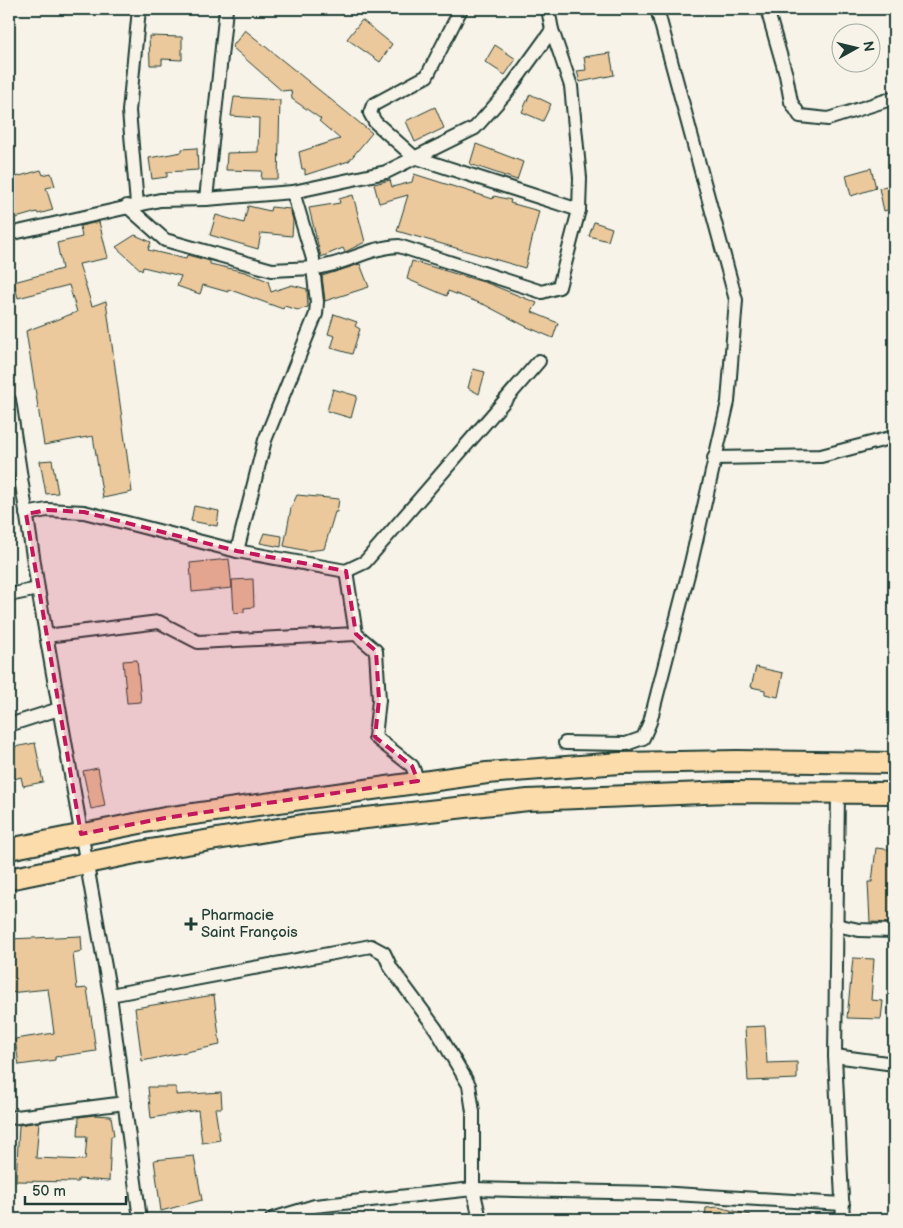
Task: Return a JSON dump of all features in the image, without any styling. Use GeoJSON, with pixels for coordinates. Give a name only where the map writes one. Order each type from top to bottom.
{"type":"FeatureCollection","features":[{"type":"Feature","properties":{"kind":"main road"},"geometry":{"type":"LineString","coordinates":[[9,849],[164,818],[418,781],[487,773],[620,763],[737,761],[894,763]]}},
{"type":"Feature","properties":{"kind":"main road"},"geometry":{"type":"LineString","coordinates":[[9,879],[86,862],[303,825],[528,800],[629,794],[894,792]]}},
{"type":"Feature","properties":{"kind":"street"},"geometry":{"type":"LineString","coordinates":[[140,9],[129,111],[132,205],[165,240],[272,270],[326,267],[382,247],[399,246],[542,292],[559,287],[579,210],[580,178],[571,86],[552,30],[548,9]]}},
{"type":"Feature","properties":{"kind":"street"},"geometry":{"type":"LineString","coordinates":[[206,199],[226,9]]}},
{"type":"Feature","properties":{"kind":"street"},"geometry":{"type":"LineString","coordinates":[[461,9],[427,76],[373,105],[370,113],[385,132],[414,157],[579,210]]}},
{"type":"Feature","properties":{"kind":"street"},"geometry":{"type":"LineString","coordinates":[[565,743],[626,744],[643,738],[650,722],[692,563],[728,402],[736,300],[657,9]]}},
{"type":"Feature","properties":{"kind":"street"},"geometry":{"type":"LineString","coordinates":[[767,9],[786,75],[791,102],[800,116],[828,119],[894,98]]}},
{"type":"Feature","properties":{"kind":"street"},"geometry":{"type":"LineString","coordinates":[[9,234],[160,200],[206,199],[293,192],[386,172],[475,128],[507,92],[552,30]]}},
{"type":"Feature","properties":{"kind":"street"},"geometry":{"type":"LineString","coordinates":[[237,551],[266,440],[316,314],[317,302],[313,258],[293,192]]}},
{"type":"Feature","properties":{"kind":"street"},"geometry":{"type":"LineString","coordinates":[[26,514],[47,510],[84,512],[237,551],[346,571],[366,562],[538,361]]}},
{"type":"Feature","properties":{"kind":"street"},"geometry":{"type":"LineString","coordinates":[[9,400],[13,459],[26,514],[110,995],[140,1219]]}},
{"type":"Feature","properties":{"kind":"street"},"geometry":{"type":"LineString","coordinates":[[714,458],[821,456],[894,437]]}},
{"type":"Feature","properties":{"kind":"street"},"geometry":{"type":"LineString","coordinates":[[346,571],[356,634],[376,651],[379,700],[375,737],[412,766],[418,781]]}},
{"type":"Feature","properties":{"kind":"street"},"geometry":{"type":"LineString","coordinates":[[9,595],[38,589]]}},
{"type":"Feature","properties":{"kind":"street"},"geometry":{"type":"LineString","coordinates":[[46,636],[159,622],[198,642],[356,634]]}},
{"type":"Feature","properties":{"kind":"street"},"geometry":{"type":"LineString","coordinates":[[9,725],[59,709]]}},
{"type":"Feature","properties":{"kind":"street"},"geometry":{"type":"LineString","coordinates":[[838,791],[835,1056],[843,1219]]}},
{"type":"Feature","properties":{"kind":"street"},"geometry":{"type":"LineString","coordinates":[[836,925],[859,930],[894,931]]}},
{"type":"Feature","properties":{"kind":"street"},"geometry":{"type":"LineString","coordinates":[[110,995],[371,946],[384,953],[391,968],[436,1029],[469,1085],[473,1112],[473,1189],[480,1219]]}},
{"type":"Feature","properties":{"kind":"street"},"geometry":{"type":"LineString","coordinates":[[835,1056],[894,1064]]}},
{"type":"Feature","properties":{"kind":"street"},"geometry":{"type":"LineString","coordinates":[[9,1118],[125,1103]]}},
{"type":"Feature","properties":{"kind":"street"},"geometry":{"type":"LineString","coordinates":[[272,1219],[315,1206],[473,1189],[658,1193],[843,1204]]}},
{"type":"Feature","properties":{"kind":"highlighted area"},"geometry":{"type":"Polygon","coordinates":[[[47,510],[84,512],[237,551],[346,571],[356,634],[376,651],[379,700],[375,737],[412,766],[418,781],[165,818],[81,834],[26,514],[47,510]]]}},
{"type":"Feature","properties":{"kind":"building"},"geometry":{"type":"Polygon","coordinates":[[[362,20],[392,44],[380,62],[347,39],[362,20]]]}},
{"type":"Feature","properties":{"kind":"building"},"geometry":{"type":"Polygon","coordinates":[[[245,30],[372,133],[349,161],[305,175],[305,169],[302,169],[299,152],[340,139],[319,121],[321,119],[292,99],[291,90],[282,91],[232,47],[245,30]]]}},
{"type":"Feature","properties":{"kind":"building"},"geometry":{"type":"Polygon","coordinates":[[[149,36],[182,37],[182,60],[162,59],[162,65],[150,65],[149,36]]]}},
{"type":"Feature","properties":{"kind":"building"},"geometry":{"type":"Polygon","coordinates":[[[495,45],[516,59],[505,75],[485,62],[495,45]]]}},
{"type":"Feature","properties":{"kind":"building"},"geometry":{"type":"Polygon","coordinates":[[[610,53],[614,75],[580,82],[577,71],[586,70],[584,57],[610,53]]]}},
{"type":"Feature","properties":{"kind":"building"},"geometry":{"type":"Polygon","coordinates":[[[530,94],[551,104],[543,121],[522,112],[530,94]]]}},
{"type":"Feature","properties":{"kind":"building"},"geometry":{"type":"Polygon","coordinates":[[[234,97],[280,100],[278,179],[261,179],[262,171],[226,170],[227,153],[258,152],[259,118],[231,116],[234,97]]]}},
{"type":"Feature","properties":{"kind":"building"},"geometry":{"type":"Polygon","coordinates":[[[435,107],[444,128],[415,142],[406,121],[435,107]]]}},
{"type":"Feature","properties":{"kind":"building"},"geometry":{"type":"Polygon","coordinates":[[[476,144],[523,162],[517,180],[470,164],[476,144]]]}},
{"type":"Feature","properties":{"kind":"building"},"geometry":{"type":"Polygon","coordinates":[[[197,148],[198,170],[167,172],[167,177],[152,179],[149,158],[182,152],[182,149],[197,148]]]}},
{"type":"Feature","properties":{"kind":"building"},"geometry":{"type":"Polygon","coordinates":[[[871,168],[876,188],[851,196],[846,175],[871,168]]]}},
{"type":"Feature","properties":{"kind":"building"},"geometry":{"type":"Polygon","coordinates":[[[41,170],[43,175],[51,173],[55,186],[46,188],[53,210],[38,214],[37,212],[9,220],[9,179],[41,170]]]}},
{"type":"Feature","properties":{"kind":"building"},"geometry":{"type":"Polygon","coordinates":[[[414,174],[493,199],[494,196],[511,200],[510,203],[539,211],[525,268],[397,231],[408,195],[379,203],[374,184],[390,180],[392,187],[412,182],[414,174]]]}},
{"type":"Feature","properties":{"kind":"building"},"geometry":{"type":"Polygon","coordinates":[[[894,184],[894,208],[884,211],[879,188],[894,184]]]}},
{"type":"Feature","properties":{"kind":"building"},"geometry":{"type":"Polygon","coordinates":[[[353,195],[365,242],[345,252],[343,248],[321,257],[309,208],[340,203],[339,199],[353,195]]]}},
{"type":"Feature","properties":{"kind":"building"},"geometry":{"type":"Polygon","coordinates":[[[248,206],[270,211],[271,207],[290,209],[293,220],[292,236],[261,233],[258,249],[210,235],[216,215],[244,223],[248,206]]]}},
{"type":"Feature","properties":{"kind":"building"},"geometry":{"type":"Polygon","coordinates":[[[99,222],[108,258],[79,264],[92,306],[106,301],[132,492],[103,498],[93,436],[44,445],[26,331],[77,312],[69,285],[18,298],[14,282],[62,269],[57,243],[82,237],[80,226],[99,222]]]}},
{"type":"Feature","properties":{"kind":"building"},"geometry":{"type":"Polygon","coordinates":[[[594,222],[612,228],[608,241],[589,236],[594,222]]]}},
{"type":"Feature","properties":{"kind":"building"},"geometry":{"type":"Polygon","coordinates":[[[135,235],[151,242],[148,250],[186,259],[187,255],[210,261],[210,264],[245,272],[268,281],[271,292],[292,285],[307,289],[308,307],[298,310],[284,306],[283,309],[228,289],[228,292],[203,285],[200,294],[177,286],[181,276],[143,267],[142,271],[116,247],[135,235]]]}},
{"type":"Feature","properties":{"kind":"building"},"geometry":{"type":"Polygon","coordinates":[[[412,261],[487,283],[537,303],[532,312],[558,323],[553,338],[485,305],[448,291],[447,296],[407,279],[412,261]]]}},
{"type":"Feature","properties":{"kind":"building"},"geometry":{"type":"Polygon","coordinates":[[[360,264],[369,287],[325,301],[322,276],[360,264]]]}},
{"type":"Feature","properties":{"kind":"building"},"geometry":{"type":"Polygon","coordinates":[[[334,314],[357,322],[355,326],[360,329],[352,354],[331,348],[335,336],[328,334],[334,314]]]}},
{"type":"Feature","properties":{"kind":"building"},"geometry":{"type":"Polygon","coordinates":[[[473,369],[485,372],[479,394],[468,388],[473,369]]]}},
{"type":"Feature","properties":{"kind":"building"},"geometry":{"type":"Polygon","coordinates":[[[333,389],[357,396],[351,418],[327,411],[333,389]]]}},
{"type":"Feature","properties":{"kind":"building"},"geometry":{"type":"Polygon","coordinates":[[[52,460],[58,493],[46,494],[40,461],[52,460]]]}},
{"type":"Feature","properties":{"kind":"building"},"geometry":{"type":"Polygon","coordinates":[[[297,495],[339,499],[337,512],[335,512],[324,549],[307,551],[284,546],[291,508],[297,495]]]}},
{"type":"Feature","properties":{"kind":"building"},"geometry":{"type":"Polygon","coordinates":[[[194,506],[219,511],[217,526],[191,521],[194,506]]]}},
{"type":"Feature","properties":{"kind":"building"},"geometry":{"type":"Polygon","coordinates":[[[264,533],[282,536],[281,547],[260,543],[264,533]]]}},
{"type":"Feature","properties":{"kind":"building"},"geometry":{"type":"Polygon","coordinates":[[[229,559],[232,588],[192,592],[190,563],[229,559]]]}},
{"type":"Feature","properties":{"kind":"building"},"geometry":{"type":"Polygon","coordinates":[[[253,579],[254,607],[244,608],[244,612],[234,613],[232,580],[253,579]]]}},
{"type":"Feature","properties":{"kind":"building"},"geometry":{"type":"Polygon","coordinates":[[[137,660],[141,702],[127,703],[123,661],[137,660]]]}},
{"type":"Feature","properties":{"kind":"building"},"geometry":{"type":"Polygon","coordinates":[[[756,667],[783,673],[778,697],[765,694],[765,690],[751,687],[756,667]]]}},
{"type":"Feature","properties":{"kind":"building"},"geometry":{"type":"Polygon","coordinates":[[[35,743],[43,782],[23,786],[21,777],[14,779],[9,748],[35,743]]]}},
{"type":"Feature","properties":{"kind":"building"},"geometry":{"type":"Polygon","coordinates":[[[98,768],[105,806],[91,809],[83,771],[98,768]]]}},
{"type":"Feature","properties":{"kind":"building"},"geometry":{"type":"Polygon","coordinates":[[[876,848],[894,850],[894,923],[870,922],[868,882],[872,882],[876,848]]]}},
{"type":"Feature","properties":{"kind":"building"},"geometry":{"type":"Polygon","coordinates":[[[81,936],[82,951],[73,953],[77,989],[87,988],[96,1051],[55,1057],[55,1060],[19,1065],[15,1039],[54,1033],[48,989],[9,993],[9,939],[81,936]]]}},
{"type":"Feature","properties":{"kind":"building"},"geometry":{"type":"Polygon","coordinates":[[[853,958],[874,959],[871,1000],[883,1001],[881,1019],[847,1018],[853,958]]]}},
{"type":"Feature","properties":{"kind":"building"},"geometry":{"type":"Polygon","coordinates":[[[214,995],[220,1045],[142,1061],[135,1008],[214,995]]]}},
{"type":"Feature","properties":{"kind":"building"},"geometry":{"type":"Polygon","coordinates":[[[765,1026],[767,1063],[797,1062],[797,1079],[748,1081],[745,1027],[765,1026]]]}},
{"type":"Feature","properties":{"kind":"building"},"geometry":{"type":"Polygon","coordinates":[[[148,1087],[176,1087],[176,1095],[221,1092],[222,1108],[215,1108],[220,1140],[202,1143],[198,1110],[151,1118],[148,1087]]]}},
{"type":"Feature","properties":{"kind":"building"},"geometry":{"type":"Polygon","coordinates":[[[94,1115],[111,1116],[114,1136],[111,1136],[109,1181],[78,1179],[78,1182],[16,1181],[19,1125],[39,1122],[36,1158],[85,1160],[87,1136],[78,1136],[79,1117],[94,1115]]]}},
{"type":"Feature","properties":{"kind":"building"},"geometry":{"type":"Polygon","coordinates":[[[194,1156],[202,1200],[161,1211],[154,1160],[194,1156]]]}},
{"type":"Feature","properties":{"kind":"building"},"geometry":{"type":"Polygon","coordinates":[[[718,1207],[750,1215],[749,1219],[705,1219],[706,1208],[718,1207]]]}},
{"type":"Feature","properties":{"kind":"place","name":"Pharmacie Saint François"},"geometry":{"type":"Point","coordinates":[191,924]}}]}
